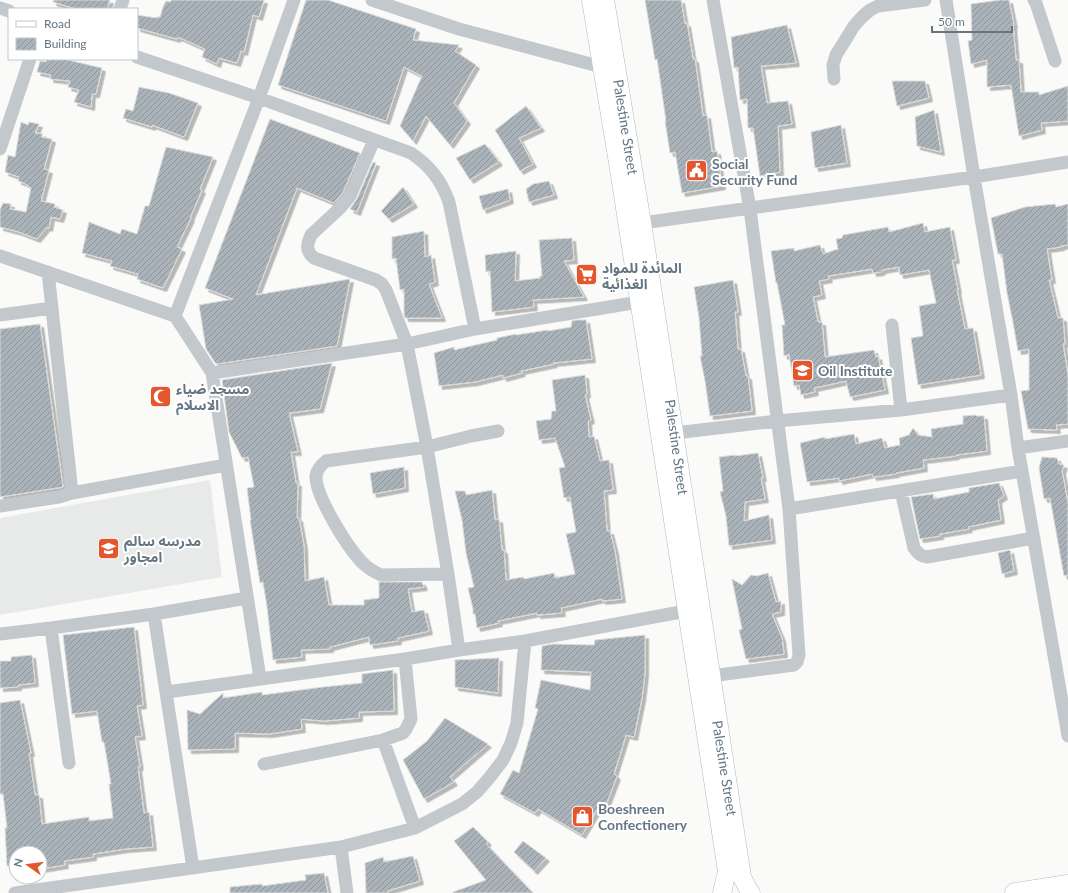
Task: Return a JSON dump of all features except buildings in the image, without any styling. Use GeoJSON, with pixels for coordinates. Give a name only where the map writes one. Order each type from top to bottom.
{"type":"FeatureCollection","features":[{"type":"Feature","properties":{"kind":"main road"},"geometry":{"type":"LineString","coordinates":[[1015,893],[1068,885]]}},
{"type":"Feature","properties":{"kind":"street"},"geometry":{"type":"LineString","coordinates":[[175,316],[259,98],[294,0]]}},
{"type":"Feature","properties":{"kind":"street"},"geometry":{"type":"LineString","coordinates":[[372,0],[459,29],[602,67]]}},
{"type":"Feature","properties":{"kind":"street","name":"Palestine Street"},"geometry":{"type":"LineString","coordinates":[[591,0],[602,67],[626,168],[642,223],[742,877],[751,893]]}},
{"type":"Feature","properties":{"kind":"street","name":"Palestine Street"},"geometry":{"type":"LineString","coordinates":[[605,0],[626,168],[639,302],[727,871],[722,893]]}},
{"type":"Feature","properties":{"kind":"street"},"geometry":{"type":"LineString","coordinates":[[711,676],[794,665],[797,662],[799,655],[789,510],[750,209],[713,0]]}},
{"type":"Feature","properties":{"kind":"street"},"geometry":{"type":"LineString","coordinates":[[834,79],[833,65],[836,55],[854,26],[870,10],[878,6],[925,0]]}},
{"type":"Feature","properties":{"kind":"street"},"geometry":{"type":"LineString","coordinates":[[946,0],[1011,395],[1018,448],[1064,692],[1068,736]]}},
{"type":"Feature","properties":{"kind":"street"},"geometry":{"type":"LineString","coordinates":[[1034,0],[1055,61]]}},
{"type":"Feature","properties":{"kind":"street"},"geometry":{"type":"LineString","coordinates":[[138,57],[259,98],[411,153],[420,159],[429,167],[444,190],[449,202],[475,329]]}},
{"type":"Feature","properties":{"kind":"street"},"geometry":{"type":"LineString","coordinates":[[0,149],[30,60]]}},
{"type":"Feature","properties":{"kind":"street"},"geometry":{"type":"LineString","coordinates":[[374,140],[350,196],[344,205],[311,235],[307,247],[310,255],[314,258],[372,278],[382,284],[386,290],[407,344],[427,446],[459,650]]}},
{"type":"Feature","properties":{"kind":"street"},"geometry":{"type":"LineString","coordinates":[[642,223],[974,177],[1068,162]]}},
{"type":"Feature","properties":{"kind":"street"},"geometry":{"type":"LineString","coordinates":[[0,256],[175,316],[212,373],[260,678]]}},
{"type":"Feature","properties":{"kind":"street"},"geometry":{"type":"LineString","coordinates":[[48,272],[72,493]]}},
{"type":"Feature","properties":{"kind":"street"},"geometry":{"type":"LineString","coordinates":[[212,373],[407,344],[475,329],[639,302]]}},
{"type":"Feature","properties":{"kind":"street"},"geometry":{"type":"LineString","coordinates":[[0,315],[52,308]]}},
{"type":"Feature","properties":{"kind":"street"},"geometry":{"type":"LineString","coordinates":[[892,325],[901,410]]}},
{"type":"Feature","properties":{"kind":"street"},"geometry":{"type":"LineString","coordinates":[[675,433],[777,421],[901,410],[1011,395]]}},
{"type":"Feature","properties":{"kind":"street"},"geometry":{"type":"LineString","coordinates":[[448,574],[382,574],[371,570],[349,546],[327,508],[318,488],[316,478],[317,472],[320,466],[326,461],[427,446],[498,431]]}},
{"type":"Feature","properties":{"kind":"street"},"geometry":{"type":"LineString","coordinates":[[1018,448],[1068,441]]}},
{"type":"Feature","properties":{"kind":"street"},"geometry":{"type":"LineString","coordinates":[[0,506],[59,497],[72,493],[226,465]]}},
{"type":"Feature","properties":{"kind":"street"},"geometry":{"type":"LineString","coordinates":[[789,510],[1022,471]]}},
{"type":"Feature","properties":{"kind":"street"},"geometry":{"type":"LineString","coordinates":[[901,491],[914,548],[922,556],[927,557],[1034,538]]}},
{"type":"Feature","properties":{"kind":"street"},"geometry":{"type":"LineString","coordinates":[[0,634],[154,614],[247,598]]}},
{"type":"Feature","properties":{"kind":"street"},"geometry":{"type":"LineString","coordinates":[[167,692],[525,641],[686,611]]}},
{"type":"Feature","properties":{"kind":"street"},"geometry":{"type":"LineString","coordinates":[[154,614],[193,868]]}},
{"type":"Feature","properties":{"kind":"street"},"geometry":{"type":"LineString","coordinates":[[50,628],[69,763]]}},
{"type":"Feature","properties":{"kind":"street"},"geometry":{"type":"LineString","coordinates":[[15,893],[341,847],[415,828],[462,804],[477,792],[503,760],[511,743],[517,723],[525,641]]}},
{"type":"Feature","properties":{"kind":"street"},"geometry":{"type":"LineString","coordinates":[[264,764],[383,740],[402,733],[406,730],[411,719],[405,659]]}},
{"type":"Feature","properties":{"kind":"street"},"geometry":{"type":"LineString","coordinates":[[383,740],[415,828]]}},
{"type":"Feature","properties":{"kind":"street"},"geometry":{"type":"LineString","coordinates":[[341,847],[347,893]]}},
{"type":"Feature","properties":{"kind":"shaded area","name":"مدرسه سالم امجاور"},"geometry":{"type":"Polygon","coordinates":[[[210,480],[222,577],[0,615],[0,518],[210,480]]]}},
{"type":"Feature","properties":{"kind":"place","name":"Social Security Fund"},"geometry":{"type":"Point","coordinates":[696,171]}},
{"type":"Feature","properties":{"kind":"place","name":"المائدة للمواد الغذائية"},"geometry":{"type":"Point","coordinates":[587,275]}},
{"type":"Feature","properties":{"kind":"place","name":"Oil Institute"},"geometry":{"type":"Point","coordinates":[803,370]}},
{"type":"Feature","properties":{"kind":"place","name":"مسجد ضياء الاسلام"},"geometry":{"type":"Point","coordinates":[161,396]}},
{"type":"Feature","properties":{"kind":"place","name":"مدرسه سالم امجاور"},"geometry":{"type":"Point","coordinates":[109,548]}},
{"type":"Feature","properties":{"kind":"place","name":"Boeshreen Confectionery"},"geometry":{"type":"Point","coordinates":[582,816]}}]}
